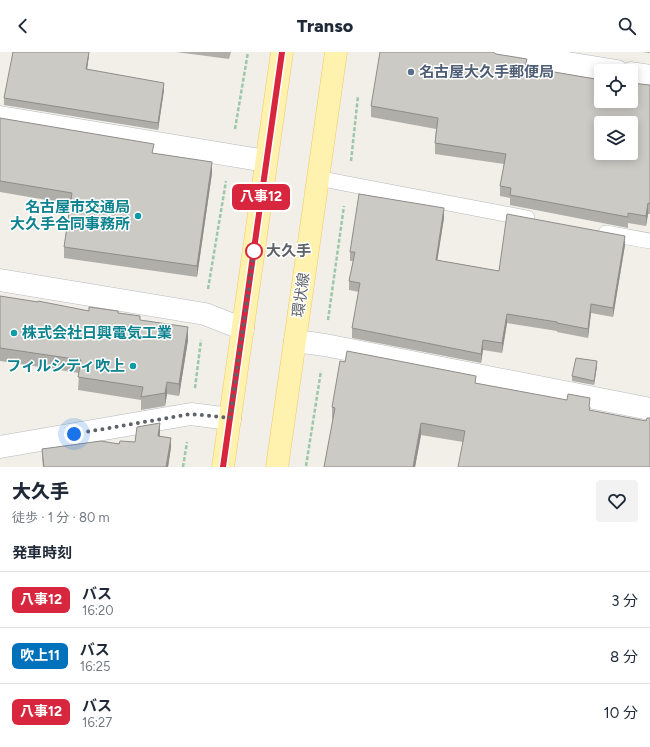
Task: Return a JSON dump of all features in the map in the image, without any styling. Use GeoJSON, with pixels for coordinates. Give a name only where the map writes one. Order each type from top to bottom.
{"type":"FeatureCollection","features":[{"type":"Feature","properties":{"kind":"main road"},"geometry":{"type":"LineString","coordinates":[[223,467],[282,52]]}},
{"type":"Feature","properties":{"kind":"main road","name":"環状線"},"geometry":{"type":"LineString","coordinates":[[277,467],[336,52]]}},
{"type":"Feature","properties":{"kind":"street"},"geometry":{"type":"LineString","coordinates":[[498,52],[594,67]]}},
{"type":"Feature","properties":{"kind":"street"},"geometry":{"type":"LineString","coordinates":[[638,74],[650,76]]}},
{"type":"Feature","properties":{"kind":"street"},"geometry":{"type":"LineString","coordinates":[[0,117],[266,161]]}},
{"type":"Feature","properties":{"kind":"street"},"geometry":{"type":"LineString","coordinates":[[0,280],[205,314],[243,329]]}},
{"type":"Feature","properties":{"kind":"street"},"geometry":{"type":"LineString","coordinates":[[295,341],[324,345],[650,409]]}},
{"type":"Feature","properties":{"kind":"street"},"geometry":{"type":"LineString","coordinates":[[0,447],[191,414],[230,418]]}},
{"type":"Feature","properties":{"kind":"lane"},"geometry":{"type":"LineString","coordinates":[[318,178],[542,221]]}},
{"type":"Feature","properties":{"kind":"lane"},"geometry":{"type":"LineString","coordinates":[[596,231],[650,241]]}},
{"type":"Feature","properties":{"kind":"path"},"geometry":{"type":"LineString","coordinates":[[234,134],[248,52]]}},
{"type":"Feature","properties":{"kind":"path"},"geometry":{"type":"LineString","coordinates":[[350,167],[359,90]]}},
{"type":"Feature","properties":{"kind":"path"},"geometry":{"type":"LineString","coordinates":[[208,292],[227,175]]}},
{"type":"Feature","properties":{"kind":"path"},"geometry":{"type":"LineString","coordinates":[[328,323],[345,200]]}},
{"type":"Feature","properties":{"kind":"path"},"geometry":{"type":"LineString","coordinates":[[195,389],[202,335]]}},
{"type":"Feature","properties":{"kind":"path"},"geometry":{"type":"LineString","coordinates":[[306,467],[321,368]]}},
{"type":"Feature","properties":{"kind":"path"},"geometry":{"type":"LineString","coordinates":[[183,467],[188,436]]}},
{"type":"Feature","properties":{"kind":"building"},"geometry":{"type":"Polygon","coordinates":[[[13,52],[89,52],[86,69],[164,83],[158,123],[4,98],[13,52]]]}},
{"type":"Feature","properties":{"kind":"building"},"geometry":{"type":"Polygon","coordinates":[[[380,52],[493,52],[496,54],[527,59],[525,67],[594,79],[594,108],[638,108],[638,84],[650,85],[650,204],[648,203],[646,216],[628,213],[628,217],[510,195],[511,188],[500,186],[506,154],[435,143],[438,118],[371,106],[380,52]]]}},
{"type":"Feature","properties":{"kind":"building","name":"名古屋市交通局 大久手合同事務所"},"geometry":{"type":"Polygon","coordinates":[[[0,118],[154,144],[152,153],[212,162],[197,266],[64,247],[72,193],[0,181],[0,118]]]}},
{"type":"Feature","properties":{"kind":"building"},"geometry":{"type":"Polygon","coordinates":[[[359,194],[444,208],[436,260],[499,271],[507,214],[625,236],[613,308],[591,304],[588,329],[557,322],[507,314],[502,343],[483,340],[481,354],[352,328],[360,283],[349,281],[355,252],[350,252],[359,194]]]}},
{"type":"Feature","properties":{"kind":"building"},"geometry":{"type":"Polygon","coordinates":[[[0,296],[38,301],[89,311],[89,307],[118,311],[118,313],[140,316],[140,320],[188,327],[179,384],[167,382],[165,393],[141,397],[143,387],[78,377],[81,360],[0,348],[0,296]]]}},
{"type":"Feature","properties":{"kind":"building"},"geometry":{"type":"Polygon","coordinates":[[[347,351],[476,376],[475,383],[567,400],[568,394],[590,398],[589,410],[646,421],[647,418],[650,418],[650,467],[458,467],[465,431],[421,423],[413,467],[324,467],[335,408],[332,407],[340,361],[345,362],[347,351]]]}},
{"type":"Feature","properties":{"kind":"building"},"geometry":{"type":"Polygon","coordinates":[[[576,358],[597,361],[594,381],[572,376],[576,358]]]}},
{"type":"Feature","properties":{"kind":"building"},"geometry":{"type":"Polygon","coordinates":[[[160,423],[158,436],[171,438],[166,467],[44,467],[42,449],[101,441],[119,444],[120,441],[135,442],[137,427],[160,423]]]}},
{"type":"Feature","properties":{"kind":"bus line","name":"八事12"},"geometry":{"type":"LineString","coordinates":[[223,467],[282,52]]}},
{"type":"Feature","properties":{"kind":"place","name":"名古屋大久手郵便局"},"geometry":{"type":"Point","coordinates":[411,72]}},
{"type":"Feature","properties":{"kind":"place","name":"名古屋市交通局 大久手合同事務所"},"geometry":{"type":"Point","coordinates":[138,216]}},
{"type":"Feature","properties":{"kind":"place","name":"大久手"},"geometry":{"type":"Point","coordinates":[254,251]}},
{"type":"Feature","properties":{"kind":"place","name":"株式会社日興電気工業"},"geometry":{"type":"Point","coordinates":[14,333]}},
{"type":"Feature","properties":{"kind":"place","name":"フィルシティ吹上"},"geometry":{"type":"Point","coordinates":[133,366]}},
{"type":"Feature","properties":{"kind":"route"},"geometry":{"type":"LineString","coordinates":[[74,434],[191,414],[230,418],[254,251]]}}]}
